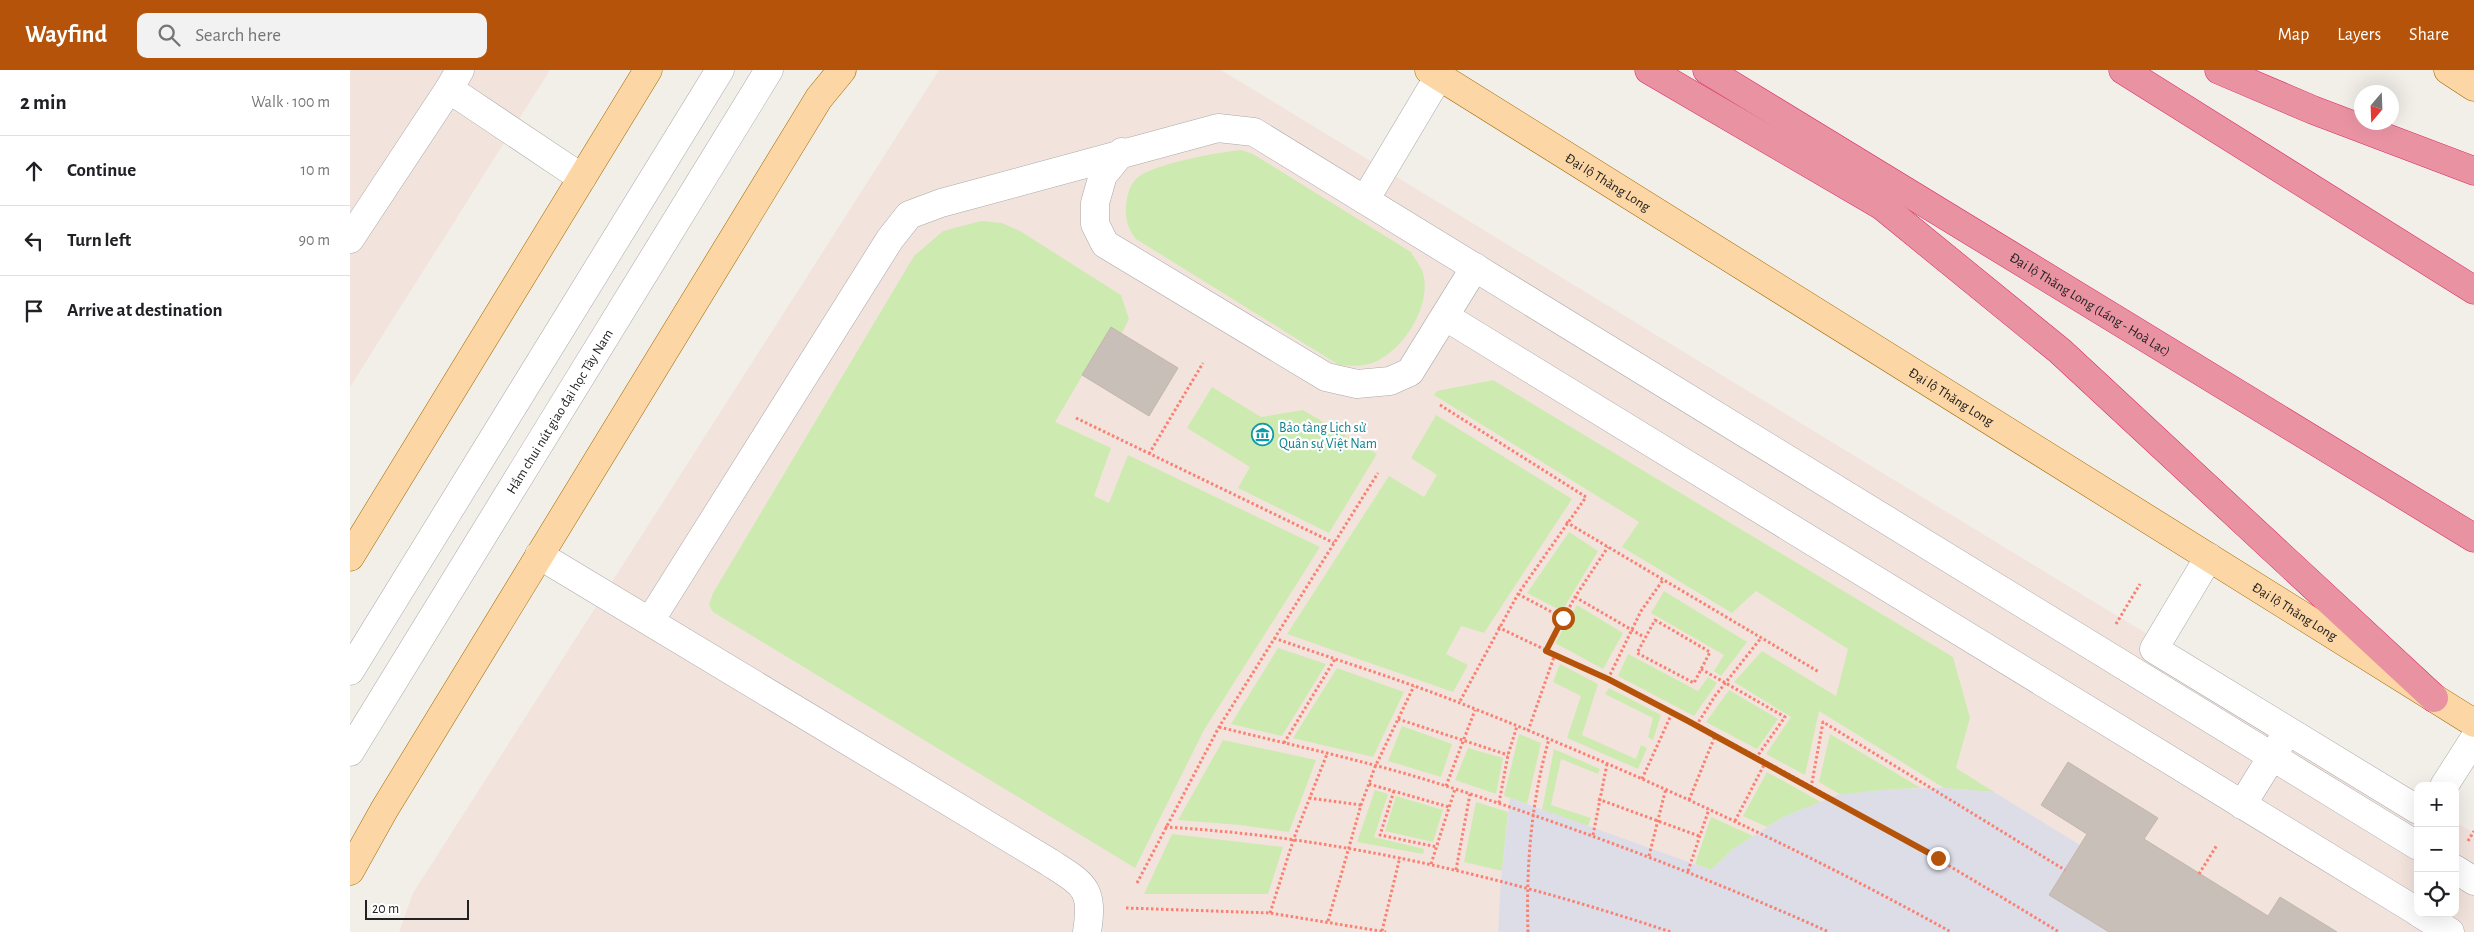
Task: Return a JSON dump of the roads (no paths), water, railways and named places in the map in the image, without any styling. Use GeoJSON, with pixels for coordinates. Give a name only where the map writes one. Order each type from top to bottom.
{"type":"FeatureCollection","features":[{"type":"Feature","properties":{"kind":"highway"},"geometry":{"type":"LineString","coordinates":[[1649,70],[1882,206],[2060,351],[2434,698]]}},
{"type":"Feature","properties":{"kind":"highway","name":"Đại lộ Thăng Long (Láng - Hoà Lạc)"},"geometry":{"type":"LineString","coordinates":[[1707,70],[2474,538]]}},
{"type":"Feature","properties":{"kind":"highway"},"geometry":{"type":"LineString","coordinates":[[2122,70],[2474,290]]}},
{"type":"Feature","properties":{"kind":"highway"},"geometry":{"type":"LineString","coordinates":[[2219,70],[2314,110],[2474,171]]}},
{"type":"Feature","properties":{"kind":"main road"},"geometry":{"type":"LineString","coordinates":[[350,556],[648,70]]}},
{"type":"Feature","properties":{"kind":"main road"},"geometry":{"type":"LineString","coordinates":[[350,871],[384,810],[819,98],[842,70]]}},
{"type":"Feature","properties":{"kind":"main road"},"geometry":{"type":"LineString","coordinates":[[2448,70],[2474,87]]}},
{"type":"Feature","properties":{"kind":"main road","name":"Đại lộ Thăng Long"},"geometry":{"type":"LineString","coordinates":[[1434,73],[2474,723]]}},
{"type":"Feature","properties":{"kind":"street"},"geometry":{"type":"LineString","coordinates":[[350,671],[720,70]]}},
{"type":"Feature","properties":{"kind":"street","name":"Hầm chui nút giao đại học Tây Nam"},"geometry":{"type":"LineString","coordinates":[[350,752],[769,70]]}},
{"type":"Feature","properties":{"kind":"street"},"geometry":{"type":"LineString","coordinates":[[1365,200],[1434,73]]}},
{"type":"Feature","properties":{"kind":"street"},"geometry":{"type":"LineString","coordinates":[[350,239],[454,79],[582,178]]}},
{"type":"Feature","properties":{"kind":"street"},"geometry":{"type":"LineString","coordinates":[[650,621],[890,239],[909,215],[941,203],[1122,152],[1218,128],[1254,132],[2414,844]]}},
{"type":"Feature","properties":{"kind":"street"},"geometry":{"type":"LineString","coordinates":[[1122,152],[1103,175],[1095,203],[1095,224],[1105,244],[1326,377],[1357,384],[1390,381],[1410,372],[1446,317],[1475,267]]}},
{"type":"Feature","properties":{"kind":"street"},"geometry":{"type":"LineString","coordinates":[[1446,317],[2414,911]]}},
{"type":"Feature","properties":{"kind":"street"},"geometry":{"type":"LineString","coordinates":[[539,555],[1083,884],[1091,907],[1087,932]]}},
{"type":"Feature","properties":{"kind":"street"},"geometry":{"type":"LineString","coordinates":[[2209,557],[2154,649],[2414,808]]}},
{"type":"Feature","properties":{"kind":"street"},"geometry":{"type":"LineString","coordinates":[[2242,805],[2288,731]]}},
{"type":"Feature","properties":{"kind":"street"},"geometry":{"type":"LineString","coordinates":[[2447,782],[2474,739]]}},
{"type":"Feature","properties":{"kind":"street"},"geometry":{"type":"LineString","coordinates":[[2459,872],[2474,881]]}},
{"type":"Feature","properties":{"kind":"street"},"geometry":{"type":"LineString","coordinates":[[2425,917],[2450,932]]}},
{"type":"Feature","properties":{"kind":"place","name":"Bảo tàng Lịch sử Quân sự Việt Nam"},"geometry":{"type":"Point","coordinates":[1263,435]}}]}
